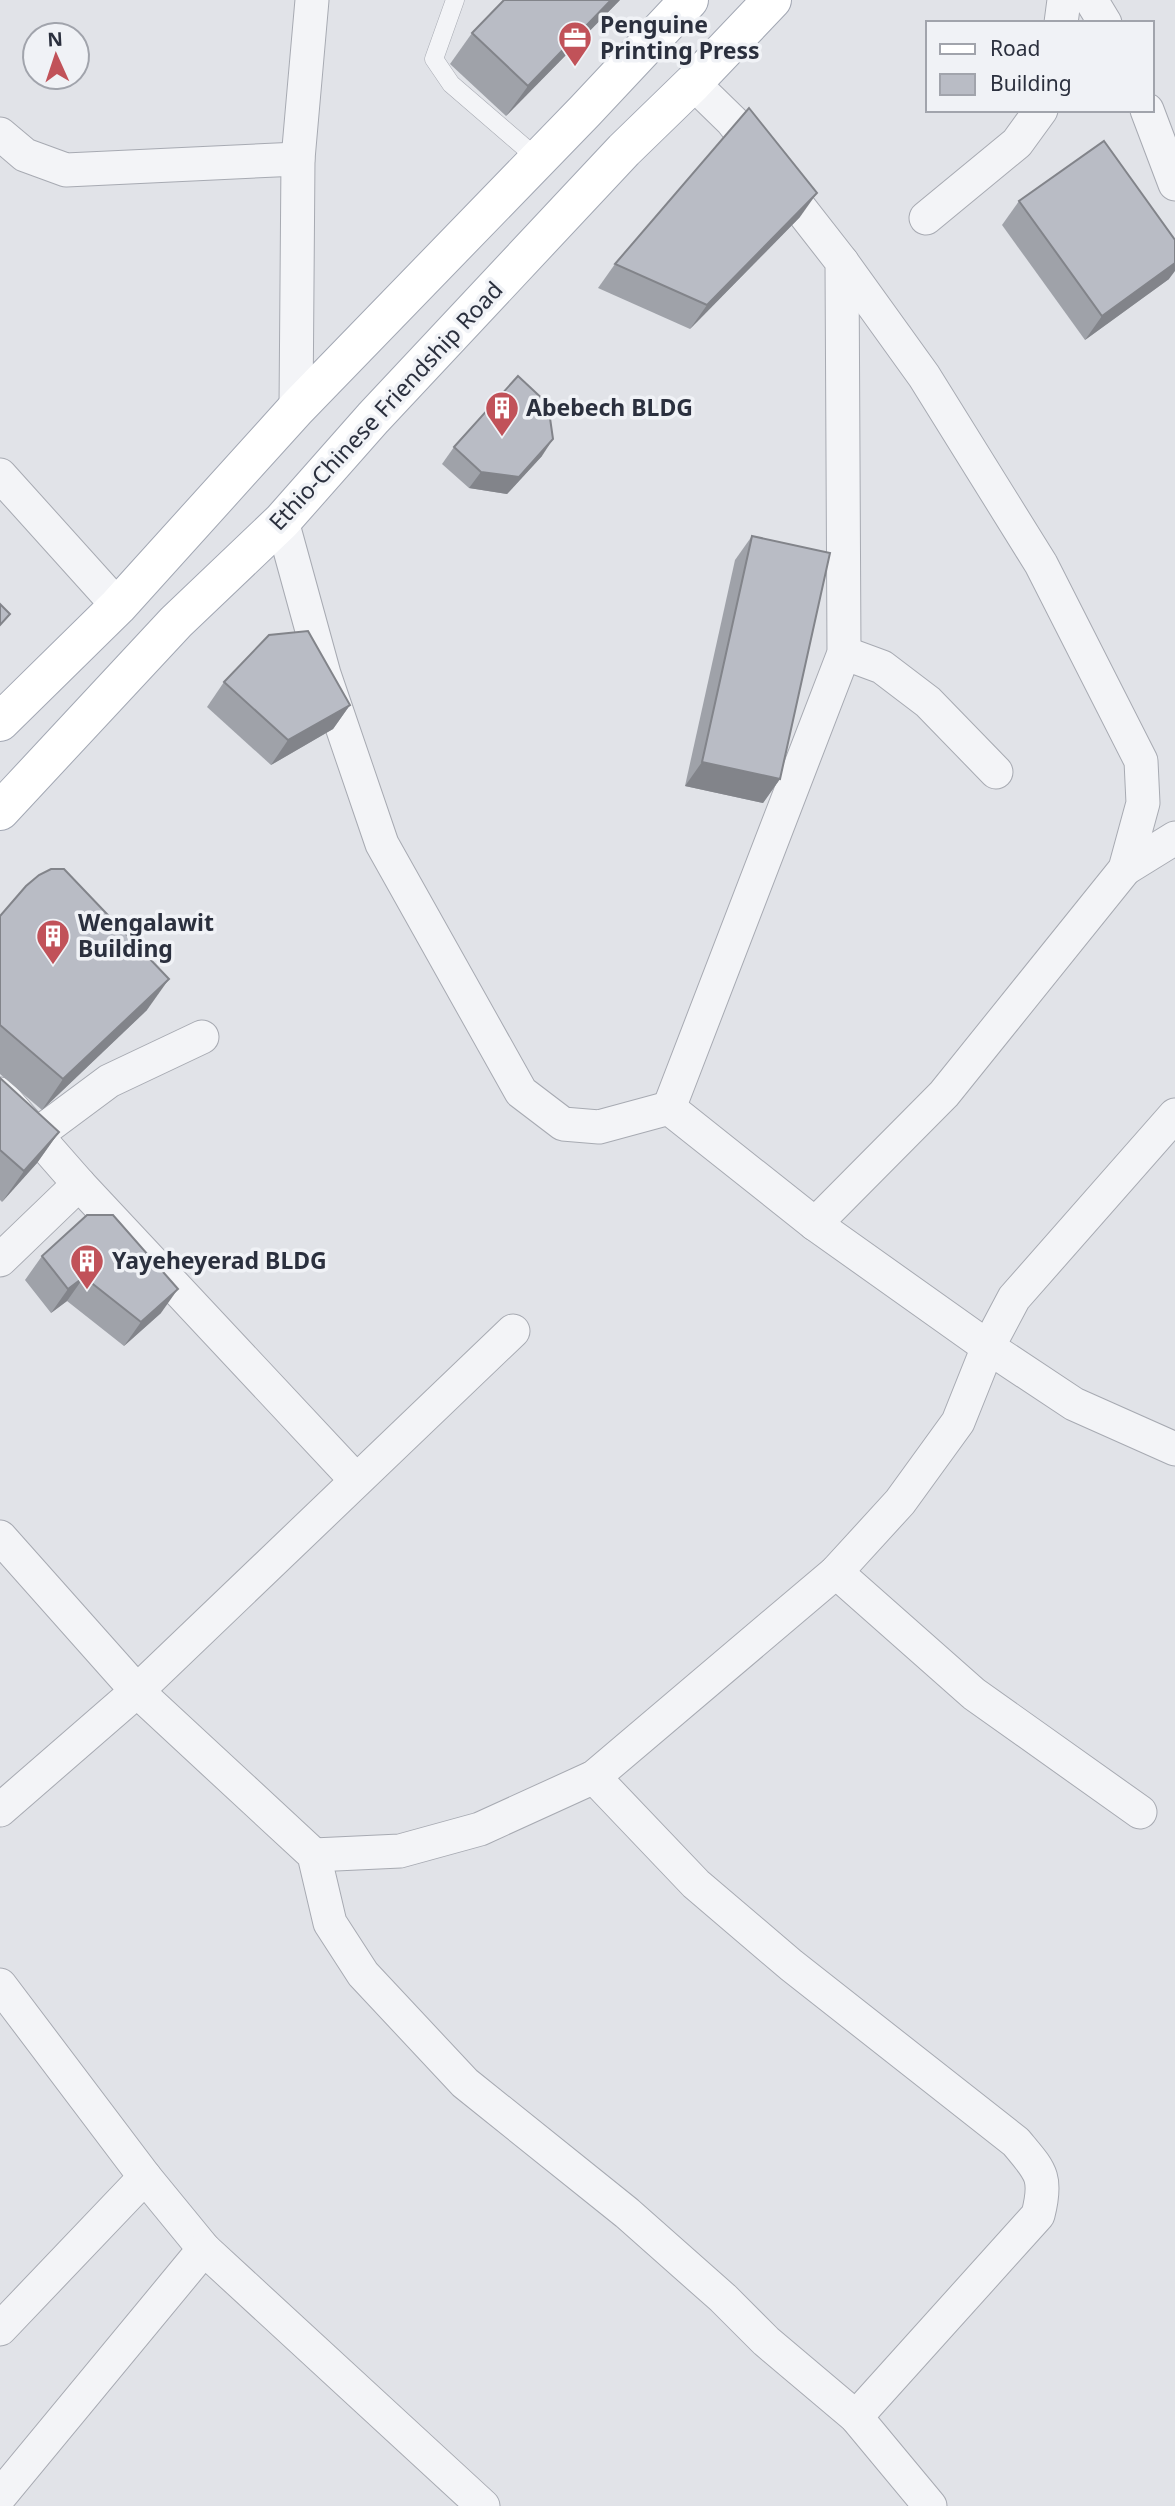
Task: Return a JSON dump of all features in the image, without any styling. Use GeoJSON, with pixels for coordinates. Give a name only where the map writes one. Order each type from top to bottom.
{"type":"FeatureCollection","features":[{"type":"Feature","properties":{"kind":"main road"},"geometry":{"type":"LineString","coordinates":[[0,722],[118,606],[296,409],[689,0]]}},
{"type":"Feature","properties":{"kind":"main road","name":"Ethio-Chinese Friendship Road"},"geometry":{"type":"LineString","coordinates":[[0,811],[176,622],[282,520],[373,418],[624,150],[694,83],[772,0]]}},
{"type":"Feature","properties":{"kind":"street"},"geometry":{"type":"LineString","coordinates":[[296,409],[298,159],[312,0]]}},
{"type":"Feature","properties":{"kind":"street"},"geometry":{"type":"LineString","coordinates":[[1061,21],[1064,0]]}},
{"type":"Feature","properties":{"kind":"street"},"geometry":{"type":"LineString","coordinates":[[1091,0],[1104,21]]}},
{"type":"Feature","properties":{"kind":"street"},"geometry":{"type":"LineString","coordinates":[[694,83],[732,121],[842,262],[924,376],[1041,564],[1141,761],[1143,803],[1125,869]]}},
{"type":"Feature","properties":{"kind":"street"},"geometry":{"type":"LineString","coordinates":[[926,218],[1017,143],[1040,112]]}},
{"type":"Feature","properties":{"kind":"street"},"geometry":{"type":"LineString","coordinates":[[1148,112],[1175,184]]}},
{"type":"Feature","properties":{"kind":"street"},"geometry":{"type":"LineString","coordinates":[[0,134],[25,155],[66,170],[298,159]]}},
{"type":"Feature","properties":{"kind":"street"},"geometry":{"type":"LineString","coordinates":[[668,1108],[844,653],[842,262]]}},
{"type":"Feature","properties":{"kind":"street"},"geometry":{"type":"LineString","coordinates":[[0,475],[118,606]]}},
{"type":"Feature","properties":{"kind":"street"},"geometry":{"type":"LineString","coordinates":[[282,520],[324,674],[382,844],[521,1092],[563,1124],[599,1127],[668,1108]]}},
{"type":"Feature","properties":{"kind":"street"},"geometry":{"type":"LineString","coordinates":[[844,653],[883,667],[928,702],[996,772]]}},
{"type":"Feature","properties":{"kind":"street"},"geometry":{"type":"LineString","coordinates":[[815,1224],[944,1094],[1125,869],[1175,838]]}},
{"type":"Feature","properties":{"kind":"street"},"geometry":{"type":"LineString","coordinates":[[35,1136],[109,1081],[202,1037]]}},
{"type":"Feature","properties":{"kind":"street"},"geometry":{"type":"LineString","coordinates":[[0,1094],[79,1184],[356,1480]]}},
{"type":"Feature","properties":{"kind":"street"},"geometry":{"type":"LineString","coordinates":[[668,1108],[815,1224],[988,1348],[1074,1404],[1175,1449]]}},
{"type":"Feature","properties":{"kind":"street"},"geometry":{"type":"LineString","coordinates":[[314,1855],[400,1851],[480,1829],[594,1777],[836,1572],[900,1502],[958,1422],[988,1348],[1014,1298],[1175,1115]]}},
{"type":"Feature","properties":{"kind":"street"},"geometry":{"type":"LineString","coordinates":[[0,1260],[79,1184]]}},
{"type":"Feature","properties":{"kind":"street"},"geometry":{"type":"LineString","coordinates":[[0,1810],[137,1691],[513,1331]]}},
{"type":"Feature","properties":{"kind":"street"},"geometry":{"type":"LineString","coordinates":[[0,1537],[137,1691],[314,1855],[330,1923],[363,1974],[465,2083],[626,2213],[723,2298],[766,2341],[856,2417],[930,2506]]}},
{"type":"Feature","properties":{"kind":"street"},"geometry":{"type":"LineString","coordinates":[[836,1572],[974,1693],[1140,1812]]}},
{"type":"Feature","properties":{"kind":"street"},"geometry":{"type":"LineString","coordinates":[[594,1777],[696,1884],[791,1965],[1016,2142],[1038,2168],[1044,2192],[1038,2214],[856,2417]]}},
{"type":"Feature","properties":{"kind":"street"},"geometry":{"type":"LineString","coordinates":[[0,1985],[145,2177],[205,2249],[483,2506]]}},
{"type":"Feature","properties":{"kind":"street"},"geometry":{"type":"LineString","coordinates":[[0,2329],[145,2177]]}},
{"type":"Feature","properties":{"kind":"street"},"geometry":{"type":"LineString","coordinates":[[0,2496],[205,2249]]}},
{"type":"Feature","properties":{"kind":"lane"},"geometry":{"type":"LineString","coordinates":[[454,0],[435,59],[451,84],[538,159]]}},
{"type":"Feature","properties":{"kind":"building"},"geometry":{"type":"Polygon","coordinates":[[[504,0],[611,0],[528,86],[472,33],[504,0]]]}},
{"type":"Feature","properties":{"kind":"building"},"geometry":{"type":"Polygon","coordinates":[[[749,108],[817,193],[707,305],[615,264],[749,108]]]}},
{"type":"Feature","properties":{"kind":"building"},"geometry":{"type":"Polygon","coordinates":[[[1104,141],[1175,240],[1175,263],[1102,316],[1019,201],[1104,141]]]}},
{"type":"Feature","properties":{"kind":"building","name":"Abebech BLDG"},"geometry":{"type":"Polygon","coordinates":[[[518,376],[548,404],[553,439],[519,477],[481,472],[454,447],[518,376]]]}},
{"type":"Feature","properties":{"kind":"building"},"geometry":{"type":"Polygon","coordinates":[[[752,536],[830,553],[780,779],[702,762],[752,536]]]}},
{"type":"Feature","properties":{"kind":"building"},"geometry":{"type":"Polygon","coordinates":[[[0,604],[10,614],[0,625],[0,604]]]}},
{"type":"Feature","properties":{"kind":"building"},"geometry":{"type":"Polygon","coordinates":[[[308,631],[350,705],[288,740],[224,682],[269,635],[308,631]]]}},
{"type":"Feature","properties":{"kind":"building","name":"Wengalawit Building"},"geometry":{"type":"Polygon","coordinates":[[[51,869],[64,869],[169,979],[63,1079],[0,1025],[0,916],[26,886],[51,869]]]}},
{"type":"Feature","properties":{"kind":"building"},"geometry":{"type":"Polygon","coordinates":[[[0,1078],[59,1132],[24,1171],[0,1150],[0,1078]]]}},
{"type":"Feature","properties":{"kind":"building"},"geometry":{"type":"Polygon","coordinates":[[[87,1215],[113,1215],[178,1289],[141,1322],[84,1277],[68,1289],[42,1256],[87,1215]]]}},
{"type":"Feature","properties":{"kind":"place","name":"Penguine Printing Press"},"geometry":{"type":"Point","coordinates":[575,68]}},
{"type":"Feature","properties":{"kind":"place","name":"Abebech BLDG"},"geometry":{"type":"Point","coordinates":[502,438]}},
{"type":"Feature","properties":{"kind":"place","name":"Wengalawit Building"},"geometry":{"type":"Point","coordinates":[53,966]}},
{"type":"Feature","properties":{"kind":"place","name":"Yayeheyerad BLDG"},"geometry":{"type":"Point","coordinates":[87,1291]}}]}
